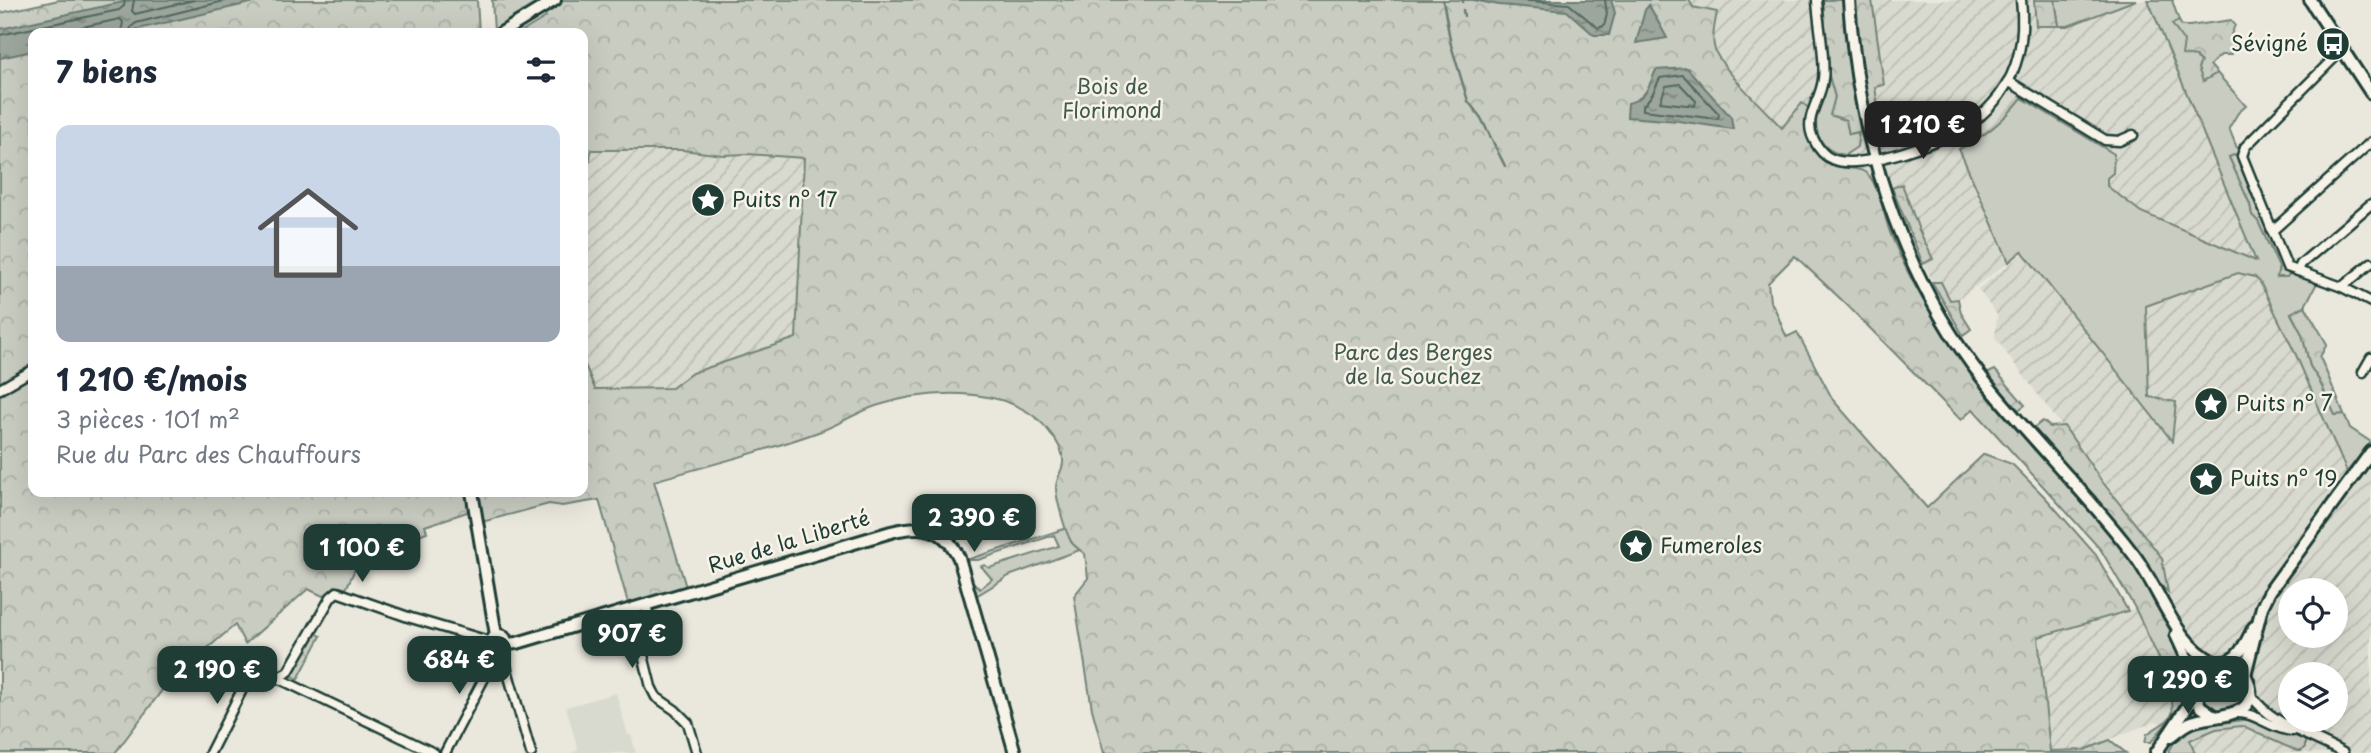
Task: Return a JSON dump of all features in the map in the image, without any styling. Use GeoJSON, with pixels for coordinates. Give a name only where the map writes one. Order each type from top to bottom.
{"type":"FeatureCollection","features":[{"type":"Feature","properties":{"kind":"main road"},"geometry":{"type":"LineString","coordinates":[[508,28],[555,0]]}},
{"type":"Feature","properties":{"kind":"main road"},"geometry":{"type":"LineString","coordinates":[[1849,0],[1855,67],[1884,190],[1907,247],[1954,337],[1981,377],[2132,551],[2188,642],[2201,655],[2239,668],[2245,675],[2249,693],[2242,708],[2222,717],[2214,716],[2194,721],[2168,739],[2156,753]]}},
{"type":"Feature","properties":{"kind":"main road"},"geometry":{"type":"LineString","coordinates":[[2309,0],[2371,93]]}},
{"type":"Feature","properties":{"kind":"main road"},"geometry":{"type":"LineString","coordinates":[[2168,739],[2193,698],[2203,670],[2238,654],[2259,618],[2270,591],[2371,452]]}},
{"type":"Feature","properties":{"kind":"main road"},"geometry":{"type":"LineString","coordinates":[[473,497],[498,646]]}},
{"type":"Feature","properties":{"kind":"main road","name":"Rue de la Liberté"},"geometry":{"type":"LineString","coordinates":[[498,646],[517,643],[891,532],[910,527],[929,529],[947,539],[959,558],[1012,752]]}},
{"type":"Feature","properties":{"kind":"main road"},"geometry":{"type":"LineString","coordinates":[[2170,616],[2200,706],[2214,716]]}},
{"type":"Feature","properties":{"kind":"main road"},"geometry":{"type":"LineString","coordinates":[[2245,675],[2257,635],[2259,618]]}},
{"type":"Feature","properties":{"kind":"street"},"geometry":{"type":"LineString","coordinates":[[1817,0],[1824,78],[1810,122],[1814,140],[1822,153],[1831,159],[1860,162],[1899,154],[1946,136],[1972,123],[2000,95],[2018,59],[2024,21],[2021,0]]}},
{"type":"Feature","properties":{"kind":"street"},"geometry":{"type":"LineString","coordinates":[[2343,49],[2243,151],[2242,156],[2287,267],[2342,286],[2371,302]]}},
{"type":"Feature","properties":{"kind":"street"},"geometry":{"type":"LineString","coordinates":[[2008,82],[2105,140],[2119,141],[2133,135]]}},
{"type":"Feature","properties":{"kind":"street"},"geometry":{"type":"LineString","coordinates":[[2272,231],[2371,142]]}},
{"type":"Feature","properties":{"kind":"street"},"geometry":{"type":"LineString","coordinates":[[2298,271],[2301,264],[2371,204]]}},
{"type":"Feature","properties":{"kind":"street"},"geometry":{"type":"LineString","coordinates":[[2342,286],[2371,264]]}},
{"type":"Feature","properties":{"kind":"street"},"geometry":{"type":"LineString","coordinates":[[2363,372],[2371,358]]}},
{"type":"Feature","properties":{"kind":"street"},"geometry":{"type":"LineString","coordinates":[[0,389],[28,373]]}},
{"type":"Feature","properties":{"kind":"street"},"geometry":{"type":"LineString","coordinates":[[278,677],[288,672],[331,597],[337,592],[498,646]]}},
{"type":"Feature","properties":{"kind":"street"},"geometry":{"type":"LineString","coordinates":[[646,605],[654,635],[643,655],[651,687],[656,697],[688,723],[696,749]]}},
{"type":"Feature","properties":{"kind":"street"},"geometry":{"type":"LineString","coordinates":[[498,646],[531,753]]}},
{"type":"Feature","properties":{"kind":"street"},"geometry":{"type":"LineString","coordinates":[[445,753],[498,646]]}},
{"type":"Feature","properties":{"kind":"street"},"geometry":{"type":"LineString","coordinates":[[210,753],[251,672],[261,670],[434,753]]}},
{"type":"Feature","properties":{"kind":"street"},"geometry":{"type":"LineString","coordinates":[[2249,693],[2265,712],[2278,720]]}},
{"type":"Feature","properties":{"kind":"street"},"geometry":{"type":"LineString","coordinates":[[2236,713],[2245,713],[2278,730]]}},
{"type":"Feature","properties":{"kind":"street"},"geometry":{"type":"LineString","coordinates":[[2300,732],[2343,753]]}},
{"type":"Feature","properties":{"kind":"shaded area"},"geometry":{"type":"Polygon","coordinates":[[[1689,0],[2034,0],[2036,26],[2068,26],[2136,0],[2148,0],[2256,262],[2141,212],[2107,186],[2107,178],[2022,98],[1994,128],[1959,149],[2009,262],[1958,299],[1942,301],[1908,231],[1892,189],[1877,193],[1867,173],[1858,168],[1831,164],[1783,129],[1728,69],[1715,50],[1713,35],[1716,12],[1693,7],[1689,0]]]}},
{"type":"Feature","properties":{"kind":"shaded area"},"geometry":{"type":"Polygon","coordinates":[[[588,143],[804,154],[796,338],[692,373],[672,388],[595,389],[588,372],[588,143]]]}},
{"type":"Feature","properties":{"kind":"shaded area"},"geometry":{"type":"Polygon","coordinates":[[[2023,254],[2172,440],[2176,402],[2149,398],[2146,305],[2238,273],[2260,281],[2348,472],[2371,442],[2371,753],[2195,753],[2189,740],[2156,721],[2084,750],[2050,752],[2038,637],[2128,611],[2168,591],[2162,558],[1995,338],[1997,315],[1978,289],[2023,254]]]}},
{"type":"Feature","properties":{"kind":"shaded area"},"geometry":{"type":"Polygon","coordinates":[[[616,693],[636,753],[571,753],[578,750],[566,707],[616,693]]]}},
{"type":"Feature","properties":{"kind":"green space","name":"Parc des Berges de la Souchez"},"geometry":{"type":"Polygon","coordinates":[[[59,0],[477,0],[479,28],[28,28],[28,497],[588,497],[588,372],[595,389],[672,388],[692,373],[796,338],[804,158],[723,155],[682,150],[591,150],[588,160],[588,28],[528,28],[546,17],[538,5],[502,28],[494,28],[492,0],[1689,0],[1693,7],[1717,12],[1713,41],[1719,58],[1782,128],[1802,103],[1809,108],[1809,135],[1817,152],[1831,164],[1862,171],[1869,176],[1904,264],[1941,327],[2040,455],[2120,547],[2157,605],[2188,667],[2177,674],[2169,686],[2135,608],[2101,550],[1973,409],[1961,420],[1795,256],[1768,283],[1770,301],[1787,337],[1797,332],[1833,400],[1927,508],[1984,454],[2012,464],[2096,555],[2128,611],[2038,637],[2050,751],[2084,750],[2110,740],[2126,753],[1104,753],[1092,709],[1074,596],[1088,578],[1085,554],[1070,540],[1056,488],[1063,463],[1060,447],[1036,418],[1017,406],[995,399],[947,394],[879,405],[801,438],[654,481],[686,587],[628,603],[599,500],[562,506],[549,504],[482,522],[479,508],[425,526],[427,532],[361,556],[346,589],[335,586],[325,597],[308,589],[245,644],[235,625],[169,681],[115,753],[0,753],[0,13],[59,0]]]}},
{"type":"Feature","properties":{"kind":"green space"},"geometry":{"type":"Polygon","coordinates":[[[1823,0],[1872,0],[1884,85],[1875,87],[1881,127],[1849,134],[1846,120],[1830,115],[1835,97],[1829,76],[1823,0]]]}},
{"type":"Feature","properties":{"kind":"green space"},"geometry":{"type":"Polygon","coordinates":[[[2034,0],[2055,0],[2059,26],[2036,26],[2034,0]]]}},
{"type":"Feature","properties":{"kind":"green space"},"geometry":{"type":"Polygon","coordinates":[[[2055,0],[2136,0],[2068,26],[2059,26],[2055,0]]]}},
{"type":"Feature","properties":{"kind":"green space"},"geometry":{"type":"Polygon","coordinates":[[[2148,0],[2172,0],[2179,21],[2172,24],[2201,62],[2203,81],[2217,73],[2246,106],[2229,128],[2239,153],[2229,157],[2250,204],[2252,215],[2258,221],[2279,267],[2277,277],[2291,271],[2318,281],[2305,306],[2291,314],[2302,334],[2310,366],[2335,415],[2344,414],[2350,428],[2371,442],[2347,472],[2296,355],[2255,277],[2238,273],[2146,306],[2149,397],[2176,402],[2172,441],[2022,251],[2009,262],[1959,149],[1994,127],[2022,98],[2114,154],[2113,173],[2107,178],[2107,186],[2141,212],[2256,261],[2148,0]]]}},
{"type":"Feature","properties":{"kind":"green space"},"geometry":{"type":"Polygon","coordinates":[[[2231,20],[2235,25],[2231,35],[2237,46],[2231,55],[2221,55],[2210,65],[2217,73],[2203,81],[2198,68],[2201,62],[2196,57],[2182,55],[2184,42],[2172,24],[2179,21],[2182,26],[2189,26],[2231,20]]]}},
{"type":"Feature","properties":{"kind":"green space"},"geometry":{"type":"Polygon","coordinates":[[[1829,76],[1835,97],[1831,115],[1846,120],[1849,134],[1859,132],[1857,147],[1845,155],[1827,148],[1816,130],[1818,112],[1829,76]]]}},
{"type":"Feature","properties":{"kind":"green space"},"geometry":{"type":"Polygon","coordinates":[[[2239,153],[2284,268],[2291,271],[2287,277],[2277,277],[2279,267],[2258,221],[2252,215],[2250,204],[2229,157],[2239,153]]]}},
{"type":"Feature","properties":{"kind":"green space"},"geometry":{"type":"Polygon","coordinates":[[[1902,184],[1933,259],[1923,264],[1892,188],[1902,184]]]}},
{"type":"Feature","properties":{"kind":"green space"},"geometry":{"type":"Polygon","coordinates":[[[1932,282],[1941,282],[1950,300],[1958,299],[1961,313],[1971,329],[1963,335],[1932,282]]]}},
{"type":"Feature","properties":{"kind":"green space"},"geometry":{"type":"Polygon","coordinates":[[[2305,306],[2327,344],[2320,357],[2344,414],[2335,415],[2310,366],[2302,334],[2291,313],[2305,306]]]}},
{"type":"Feature","properties":{"kind":"green space"},"geometry":{"type":"Polygon","coordinates":[[[1995,370],[2025,405],[2017,411],[1986,374],[1995,370]]]}},
{"type":"Feature","properties":{"kind":"green space"},"geometry":{"type":"Polygon","coordinates":[[[2043,421],[2050,427],[2064,426],[2101,480],[2162,558],[2168,592],[2154,579],[2136,548],[2032,429],[2043,421]]]}},
{"type":"Feature","properties":{"kind":"green space"},"geometry":{"type":"Polygon","coordinates":[[[1067,528],[1071,542],[1080,550],[1009,576],[976,596],[970,579],[980,589],[992,579],[981,566],[989,568],[1059,546],[1054,535],[978,560],[966,560],[1067,528]]]}},
{"type":"Feature","properties":{"kind":"green space"},"geometry":{"type":"Polygon","coordinates":[[[314,632],[321,636],[298,679],[291,675],[314,632]]]}},
{"type":"Feature","properties":{"kind":"green space"},"geometry":{"type":"Polygon","coordinates":[[[2188,667],[2186,689],[2178,708],[2151,742],[2145,742],[2147,734],[2171,716],[2173,706],[2169,686],[2177,674],[2188,667]]]}},
{"type":"Feature","properties":{"kind":"green space"},"geometry":{"type":"Polygon","coordinates":[[[2222,668],[2237,675],[2244,690],[2237,705],[2222,712],[2207,705],[2200,690],[2207,675],[2222,668]]]}},
{"type":"Feature","properties":{"kind":"green space"},"geometry":{"type":"Polygon","coordinates":[[[2248,719],[2278,733],[2301,737],[2305,740],[2305,747],[2297,751],[2241,726],[2216,729],[2190,740],[2195,753],[2168,753],[2179,734],[2187,728],[2193,729],[2196,724],[2248,719]]]}},
{"type":"Feature","properties":{"kind":"water"},"geometry":{"type":"Polygon","coordinates":[[[132,0],[263,0],[143,28],[28,28],[28,52],[0,58],[0,29],[132,0]]]}},
{"type":"Feature","properties":{"kind":"water"},"geometry":{"type":"Polygon","coordinates":[[[1473,0],[1611,0],[1615,13],[1609,35],[1594,35],[1567,11],[1473,0]]]}},
{"type":"Feature","properties":{"kind":"water"},"geometry":{"type":"Polygon","coordinates":[[[1649,5],[1667,38],[1636,43],[1645,10],[1649,5]]]}},
{"type":"Feature","properties":{"kind":"water"},"geometry":{"type":"Polygon","coordinates":[[[1687,68],[1731,117],[1733,129],[1627,117],[1628,103],[1643,95],[1656,70],[1687,68]]]}},
{"type":"Feature","properties":{"kind":"waterway"},"geometry":{"type":"LineString","coordinates":[[1443,0],[1451,45],[1468,101],[1481,118],[1505,166]]}},
{"type":"Feature","properties":{"kind":"waterway"},"geometry":{"type":"LineString","coordinates":[[1463,10],[1464,16]]}},
{"type":"Feature","properties":{"kind":"place","name":"Sévigné"},"geometry":{"type":"Point","coordinates":[2333,44]}},
{"type":"Feature","properties":{"kind":"place","name":"Puits n° 17"},"geometry":{"type":"Point","coordinates":[708,200]}},
{"type":"Feature","properties":{"kind":"place","name":"Puits n° 7"},"geometry":{"type":"Point","coordinates":[2211,404]}},
{"type":"Feature","properties":{"kind":"place","name":"Puits n° 19"},"geometry":{"type":"Point","coordinates":[2206,479]}},
{"type":"Feature","properties":{"kind":"place","name":"Fumeroles"},"geometry":{"type":"Point","coordinates":[1636,546]}},
{"type":"Feature","properties":{"kind":"park label","name":"Bois de Florimond"},"geometry":{"type":"Point","coordinates":[1112,99]}}]}
